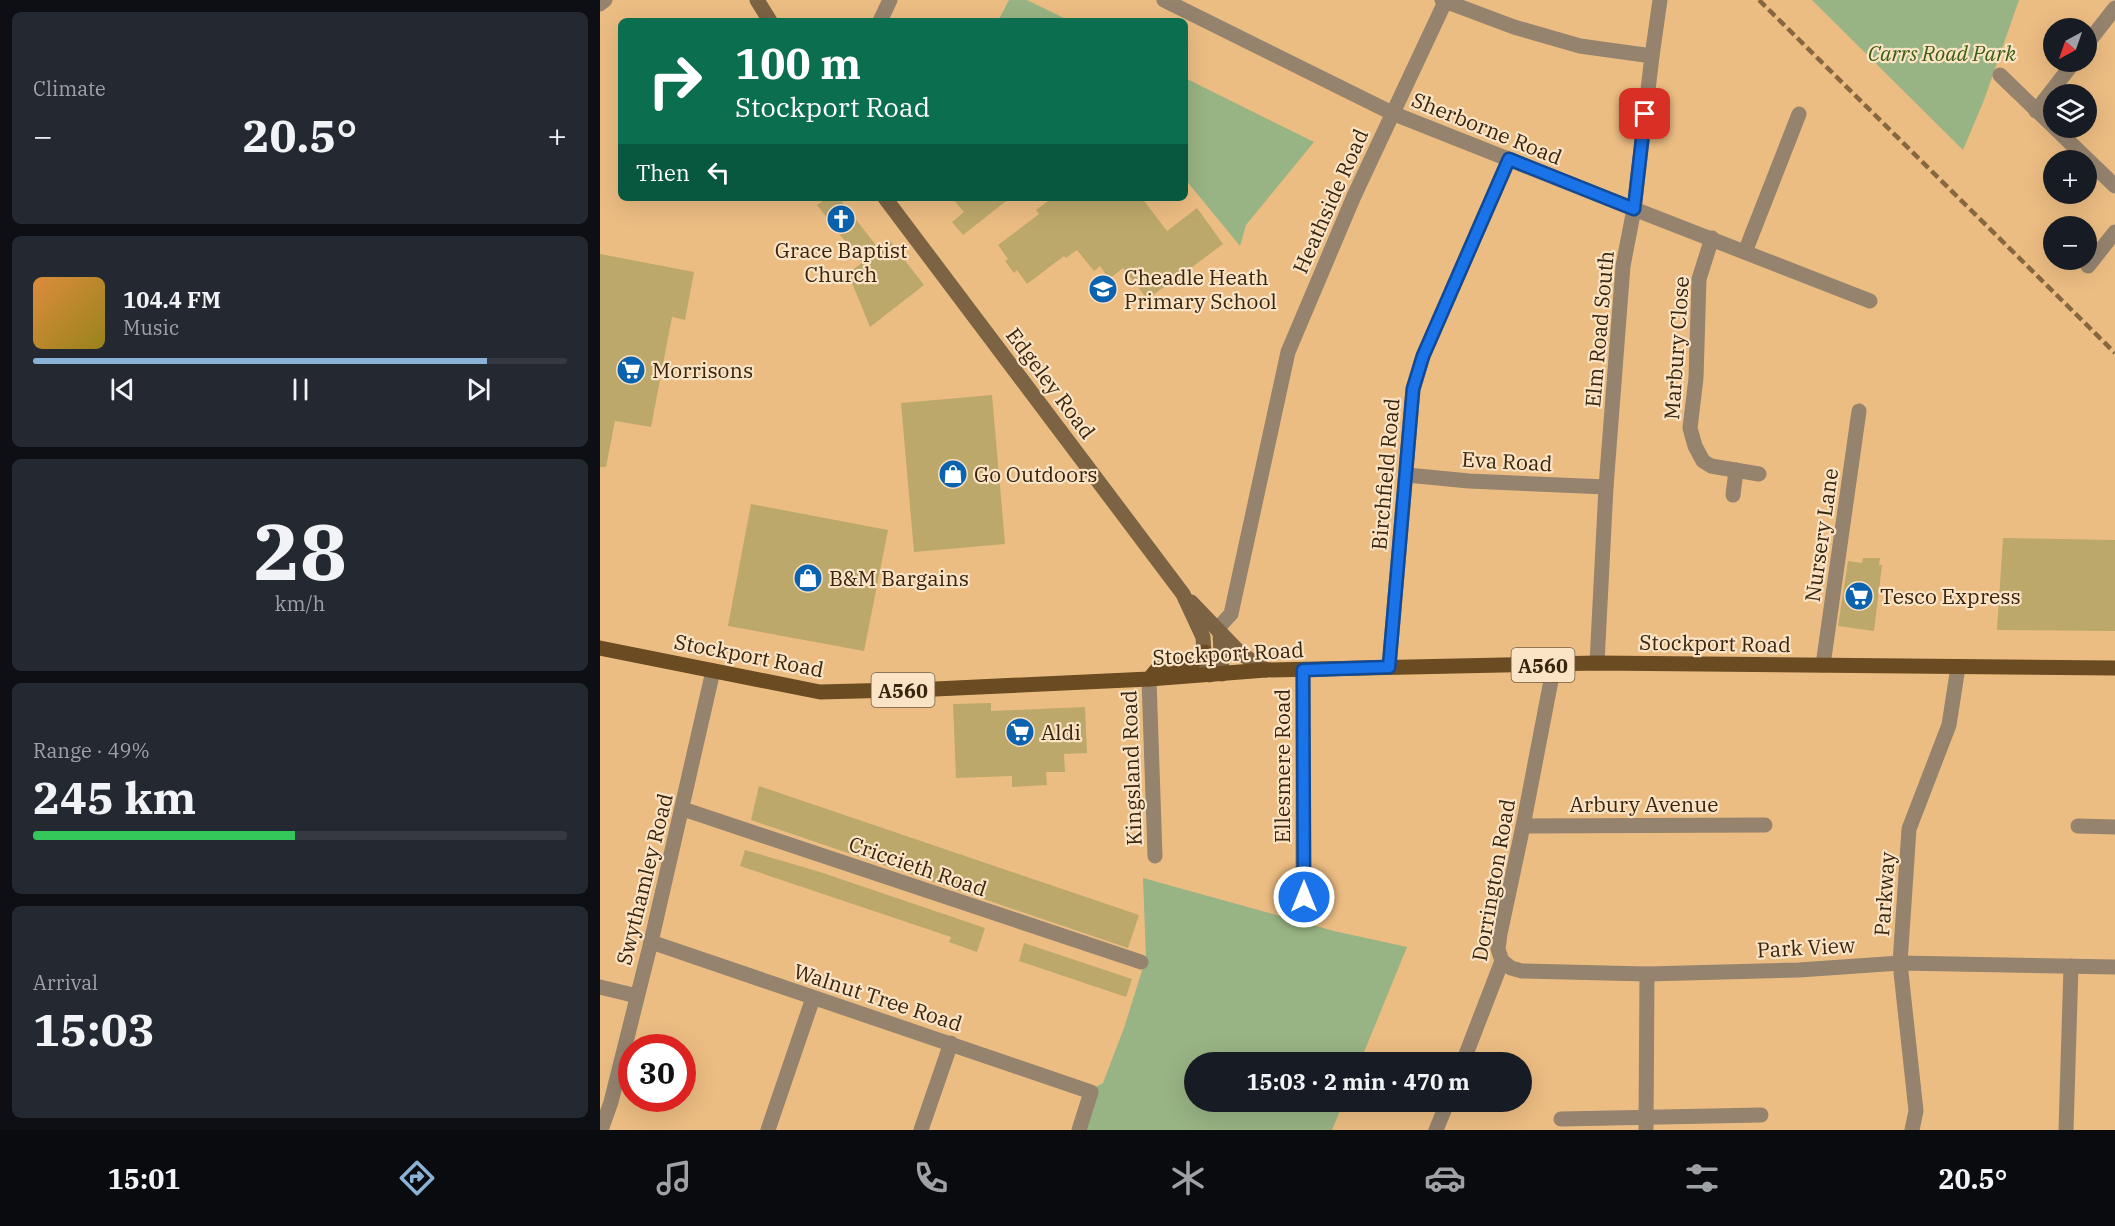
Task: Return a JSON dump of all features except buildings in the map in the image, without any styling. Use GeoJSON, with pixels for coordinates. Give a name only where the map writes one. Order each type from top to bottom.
{"type":"FeatureCollection","features":[{"type":"Feature","properties":{"kind":"main road"},"geometry":{"type":"LineString","coordinates":[[757,0],[768,18]]}},
{"type":"Feature","properties":{"kind":"main road","name":"Edgeley Road"},"geometry":{"type":"LineString","coordinates":[[887,201],[1183,594],[1240,653],[1266,670]]}},
{"type":"Feature","properties":{"kind":"main road","name":"Edgeley Road"},"geometry":{"type":"LineString","coordinates":[[1183,594],[1203,637],[1204,667],[1216,674]]}},
{"type":"Feature","properties":{"kind":"main road"},"geometry":{"type":"LineString","coordinates":[[1216,674],[1219,631]]}},
{"type":"Feature","properties":{"kind":"main road","name":"Stockport Road"},"geometry":{"type":"LineString","coordinates":[[600,648],[820,692],[1149,679],[1266,670],[1597,663],[2115,668]]}},
{"type":"Feature","properties":{"kind":"main road","name":"A560"},"geometry":{"type":"LineString","coordinates":[[1149,679],[1160,667],[1192,663],[1205,652]]}},
{"type":"Feature","properties":{"kind":"street"},"geometry":{"type":"LineString","coordinates":[[600,4],[604,0]]}},
{"type":"Feature","properties":{"kind":"street"},"geometry":{"type":"LineString","coordinates":[[881,18],[890,0]]}},
{"type":"Feature","properties":{"kind":"street","name":"Sherborne Road"},"geometry":{"type":"LineString","coordinates":[[1164,0],[1392,113],[1870,300]]}},
{"type":"Feature","properties":{"kind":"street","name":"Elm Road South"},"geometry":{"type":"LineString","coordinates":[[1597,663],[1606,487],[1623,266],[1634,209],[1660,0]]}},
{"type":"Feature","properties":{"kind":"street"},"geometry":{"type":"LineString","coordinates":[[1444,1],[1514,27],[1580,46],[1652,56]]}},
{"type":"Feature","properties":{"kind":"street","name":"Heathside Road"},"geometry":{"type":"LineString","coordinates":[[1219,631],[1231,614],[1288,351],[1354,196],[1444,1]]}},
{"type":"Feature","properties":{"kind":"street"},"geometry":{"type":"LineString","coordinates":[[2097,31],[2115,8]]}},
{"type":"Feature","properties":{"kind":"street"},"geometry":{"type":"LineString","coordinates":[[2036,111],[2066,72]]}},
{"type":"Feature","properties":{"kind":"street"},"geometry":{"type":"LineString","coordinates":[[2000,75],[2115,186]]}},
{"type":"Feature","properties":{"kind":"street"},"geometry":{"type":"LineString","coordinates":[[1745,252],[1799,114]]}},
{"type":"Feature","properties":{"kind":"street","name":"Birchfield Road"},"geometry":{"type":"LineString","coordinates":[[1389,667],[1413,389],[1423,356],[1509,159]]}},
{"type":"Feature","properties":{"kind":"street"},"geometry":{"type":"LineString","coordinates":[[2097,255],[2115,232]]}},
{"type":"Feature","properties":{"kind":"street","name":"Marbury Close"},"geometry":{"type":"LineString","coordinates":[[1712,238],[1699,279],[1696,378],[1690,428],[1702,461],[1711,466],[1759,474]]}},
{"type":"Feature","properties":{"kind":"street","name":"Nursery Lane"},"geometry":{"type":"LineString","coordinates":[[1824,665],[1859,411]]}},
{"type":"Feature","properties":{"kind":"street"},"geometry":{"type":"LineString","coordinates":[[1733,495],[1736,470]]}},
{"type":"Feature","properties":{"kind":"street","name":"Eva Road"},"geometry":{"type":"LineString","coordinates":[[1407,475],[1469,481],[1606,487]]}},
{"type":"Feature","properties":{"kind":"street","name":"Dorrington Road"},"geometry":{"type":"LineString","coordinates":[[1467,1052],[1503,961],[1498,949],[1500,934],[1554,665]]}},
{"type":"Feature","properties":{"kind":"street","name":"Parkway"},"geometry":{"type":"LineString","coordinates":[[1912,1130],[1916,1111],[1900,963],[1910,829],[1949,725],[1958,667]]}},
{"type":"Feature","properties":{"kind":"street","name":"Ellesmere Road"},"geometry":{"type":"LineString","coordinates":[[1303,670],[1304,897]]}},
{"type":"Feature","properties":{"kind":"street","name":"Swythamley Road"},"geometry":{"type":"LineString","coordinates":[[601,1130],[611,1102],[651,942],[713,671]]}},
{"type":"Feature","properties":{"kind":"street","name":"Kingsland Road"},"geometry":{"type":"LineString","coordinates":[[1149,679],[1155,856]]}},
{"type":"Feature","properties":{"kind":"street","name":"Criccieth Road"},"geometry":{"type":"LineString","coordinates":[[682,809],[1141,962]]}},
{"type":"Feature","properties":{"kind":"street","name":"Arbury Avenue"},"geometry":{"type":"LineString","coordinates":[[1523,826],[1765,825]]}},
{"type":"Feature","properties":{"kind":"street"},"geometry":{"type":"LineString","coordinates":[[2078,826],[2115,827]]}},
{"type":"Feature","properties":{"kind":"street","name":"Walnut Tree Road"},"geometry":{"type":"LineString","coordinates":[[651,942],[1091,1092],[1079,1130]]}},
{"type":"Feature","properties":{"kind":"street","name":"Park View"},"geometry":{"type":"LineString","coordinates":[[1503,961],[1511,968],[1522,971],[1647,975],[1799,970],[1900,963],[2115,967]]}},
{"type":"Feature","properties":{"kind":"street"},"geometry":{"type":"LineString","coordinates":[[2066,1130],[2071,966]]}},
{"type":"Feature","properties":{"kind":"street"},"geometry":{"type":"LineString","coordinates":[[1646,1124],[1647,975]]}},
{"type":"Feature","properties":{"kind":"street"},"geometry":{"type":"LineString","coordinates":[[600,987],[637,996]]}},
{"type":"Feature","properties":{"kind":"street"},"geometry":{"type":"LineString","coordinates":[[768,1130],[813,998]]}},
{"type":"Feature","properties":{"kind":"street"},"geometry":{"type":"LineString","coordinates":[[921,1130],[951,1043]]}},
{"type":"Feature","properties":{"kind":"street"},"geometry":{"type":"LineString","coordinates":[[1436,1130],[1443,1112]]}},
{"type":"Feature","properties":{"kind":"street"},"geometry":{"type":"LineString","coordinates":[[1561,1119],[1646,1124],[1761,1115]]}},
{"type":"Feature","properties":{"kind":"green space"},"geometry":{"type":"Polygon","coordinates":[[[1009,0],[1027,0],[1064,18],[1000,18],[1009,0]]]}},
{"type":"Feature","properties":{"kind":"green space","name":"Carrs Road Park"},"geometry":{"type":"Polygon","coordinates":[[[1812,0],[2019,0],[1984,100],[1963,150],[1812,0]]]}},
{"type":"Feature","properties":{"kind":"green space"},"geometry":{"type":"Polygon","coordinates":[[[1188,79],[1314,142],[1246,225],[1240,246],[1188,183],[1188,79]]]}},
{"type":"Feature","properties":{"kind":"green space"},"geometry":{"type":"Polygon","coordinates":[[[1143,878],[1334,931],[1407,947],[1364,1052],[1184,1052],[1184,1112],[1339,1112],[1332,1130],[1082,1130],[1092,1089],[1103,1083],[1124,1028],[1146,958],[1143,878]]]}},
{"type":"Feature","properties":{"kind":"railway"},"geometry":{"type":"LineString","coordinates":[[1759,0],[2115,353]]}},
{"type":"Feature","properties":{"kind":"place","name":"Grace Baptist Church"},"geometry":{"type":"Point","coordinates":[841,219]}},
{"type":"Feature","properties":{"kind":"place","name":"Cheadle Heath Primary School"},"geometry":{"type":"Point","coordinates":[1103,289]}},
{"type":"Feature","properties":{"kind":"place","name":"Morrisons"},"geometry":{"type":"Point","coordinates":[631,370]}},
{"type":"Feature","properties":{"kind":"place","name":"Go Outdoors"},"geometry":{"type":"Point","coordinates":[953,474]}},
{"type":"Feature","properties":{"kind":"place","name":"B&M Bargains"},"geometry":{"type":"Point","coordinates":[808,578]}},
{"type":"Feature","properties":{"kind":"place","name":"Tesco Express"},"geometry":{"type":"Point","coordinates":[1859,596]}},
{"type":"Feature","properties":{"kind":"place","name":"Aldi"},"geometry":{"type":"Point","coordinates":[1020,732]}},
{"type":"Feature","properties":{"kind":"route"},"geometry":{"type":"LineString","coordinates":[[1304,897],[1303,670],[1389,667],[1413,389],[1423,356],[1509,159],[1634,209],[1645,114]]}}]}
